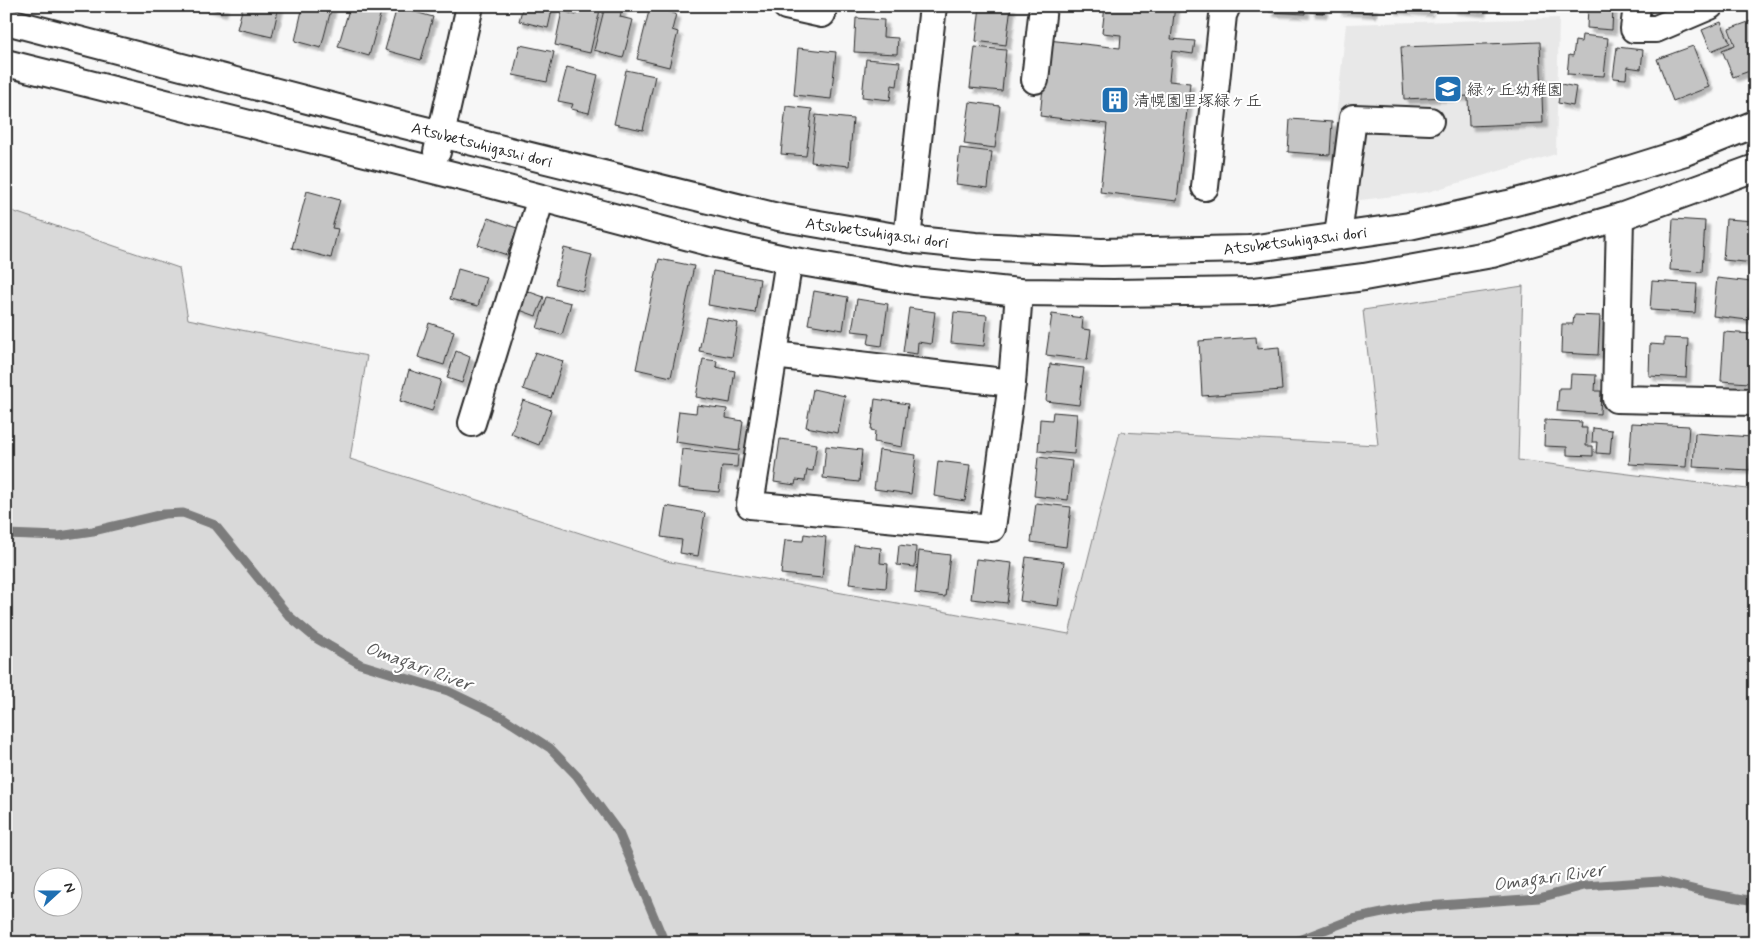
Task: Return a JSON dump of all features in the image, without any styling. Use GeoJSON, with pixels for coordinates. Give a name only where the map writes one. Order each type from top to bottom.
{"type":"FeatureCollection","features":[{"type":"Feature","properties":{"kind":"street"},"geometry":{"type":"LineString","coordinates":[[433,170],[470,6]]}},
{"type":"Feature","properties":{"kind":"street"},"geometry":{"type":"LineString","coordinates":[[786,6],[822,14],[823,6]]}},
{"type":"Feature","properties":{"kind":"street"},"geometry":{"type":"LineString","coordinates":[[907,239],[933,6]]}},
{"type":"Feature","properties":{"kind":"street"},"geometry":{"type":"LineString","coordinates":[[1035,80],[1043,6]]}},
{"type":"Feature","properties":{"kind":"street"},"geometry":{"type":"LineString","coordinates":[[1637,6],[1634,29],[1656,29],[1710,6]]}},
{"type":"Feature","properties":{"kind":"street"},"geometry":{"type":"LineString","coordinates":[[1205,188],[1225,11]]}},
{"type":"Feature","properties":{"kind":"street","name":"Atsubetsuhigashi dori"},"geometry":{"type":"LineString","coordinates":[[6,22],[442,134],[778,217],[907,239],[975,246],[1100,252],[1250,249],[1418,224],[1570,188],[1685,152],[1755,124]]}},
{"type":"Feature","properties":{"kind":"street"},"geometry":{"type":"LineString","coordinates":[[6,63],[433,170],[712,243],[788,260],[914,281],[1019,292],[1255,291],[1364,277],[1492,254],[1620,217],[1755,168]]}},
{"type":"Feature","properties":{"kind":"street"},"geometry":{"type":"LineString","coordinates":[[1338,236],[1353,118],[1430,121]]}},
{"type":"Feature","properties":{"kind":"street"},"geometry":{"type":"LineString","coordinates":[[472,423],[541,198]]}},
{"type":"Feature","properties":{"kind":"street"},"geometry":{"type":"LineString","coordinates":[[1620,217],[1616,399],[1755,402]]}},
{"type":"Feature","properties":{"kind":"street"},"geometry":{"type":"LineString","coordinates":[[1250,249],[1255,291]]}},
{"type":"Feature","properties":{"kind":"street"},"geometry":{"type":"LineString","coordinates":[[788,260],[750,504],[992,528],[1012,383],[1019,292]]}},
{"type":"Feature","properties":{"kind":"street"},"geometry":{"type":"LineString","coordinates":[[774,355],[1012,383]]}},
{"type":"Feature","properties":{"kind":"shaded area","name":"緑ヶ丘幼稚園"},"geometry":{"type":"Polygon","coordinates":[[[1559,18],[1556,154],[1428,192],[1327,204],[1346,24],[1559,18]]]}},
{"type":"Feature","properties":{"kind":"shaded area"},"geometry":{"type":"Polygon","coordinates":[[[6,209],[179,268],[188,319],[367,356],[350,459],[670,562],[1069,634],[1120,432],[1378,445],[1363,310],[1523,286],[1518,460],[1755,490],[1755,943],[6,943],[6,209]]]}},
{"type":"Feature","properties":{"kind":"building"},"geometry":{"type":"Polygon","coordinates":[[[202,6],[224,6],[222,12],[202,6]]]}},
{"type":"Feature","properties":{"kind":"building"},"geometry":{"type":"Polygon","coordinates":[[[243,6],[279,6],[272,37],[237,29],[243,6]]]}},
{"type":"Feature","properties":{"kind":"building"},"geometry":{"type":"Polygon","coordinates":[[[303,6],[332,6],[321,48],[295,41],[303,6]]]}},
{"type":"Feature","properties":{"kind":"building"},"geometry":{"type":"Polygon","coordinates":[[[350,6],[376,6],[382,8],[369,56],[338,47],[350,6]]]}},
{"type":"Feature","properties":{"kind":"building"},"geometry":{"type":"Polygon","coordinates":[[[523,6],[553,6],[548,28],[519,21],[523,6]]]}},
{"type":"Feature","properties":{"kind":"building"},"geometry":{"type":"Polygon","coordinates":[[[578,6],[600,10],[590,53],[555,45],[562,11],[576,15],[578,6]]]}},
{"type":"Feature","properties":{"kind":"building"},"geometry":{"type":"Polygon","coordinates":[[[605,6],[622,9],[620,17],[633,20],[623,58],[594,50],[605,6]]]}},
{"type":"Feature","properties":{"kind":"building"},"geometry":{"type":"Polygon","coordinates":[[[980,6],[1011,6],[1006,45],[976,41],[980,6]]]}},
{"type":"Feature","properties":{"kind":"building","name":"清幌園里塚緑ヶ丘"},"geometry":{"type":"Polygon","coordinates":[[[1105,6],[1175,6],[1171,39],[1195,41],[1193,54],[1172,51],[1169,81],[1190,83],[1177,201],[1100,192],[1107,124],[1040,116],[1048,40],[1120,48],[1121,35],[1102,33],[1105,6]]]}},
{"type":"Feature","properties":{"kind":"building"},"geometry":{"type":"Polygon","coordinates":[[[1270,6],[1305,6],[1305,14],[1269,12],[1270,6]]]}},
{"type":"Feature","properties":{"kind":"building"},"geometry":{"type":"Polygon","coordinates":[[[1310,6],[1323,6],[1323,13],[1310,12],[1310,6]]]}},
{"type":"Feature","properties":{"kind":"building"},"geometry":{"type":"Polygon","coordinates":[[[1338,6],[1373,6],[1372,13],[1337,10],[1338,6]]]}},
{"type":"Feature","properties":{"kind":"building"},"geometry":{"type":"Polygon","coordinates":[[[1391,6],[1429,6],[1428,12],[1391,9],[1391,6]]]}},
{"type":"Feature","properties":{"kind":"building"},"geometry":{"type":"Polygon","coordinates":[[[1452,6],[1482,6],[1481,12],[1452,9],[1452,6]]]}},
{"type":"Feature","properties":{"kind":"building"},"geometry":{"type":"Polygon","coordinates":[[[1588,6],[1613,7],[1612,30],[1587,28],[1588,6]]]}},
{"type":"Feature","properties":{"kind":"building"},"geometry":{"type":"Polygon","coordinates":[[[397,7],[433,17],[421,60],[385,50],[397,7]]]}},
{"type":"Feature","properties":{"kind":"building"},"geometry":{"type":"Polygon","coordinates":[[[650,7],[676,14],[672,30],[678,32],[669,67],[637,59],[650,7]]]}},
{"type":"Feature","properties":{"kind":"building"},"geometry":{"type":"Polygon","coordinates":[[[856,18],[884,20],[883,37],[898,38],[897,54],[854,52],[856,18]]]}},
{"type":"Feature","properties":{"kind":"building"},"geometry":{"type":"Polygon","coordinates":[[[1754,20],[1755,69],[1733,77],[1722,50],[1735,45],[1729,29],[1754,20]]]}},
{"type":"Feature","properties":{"kind":"building"},"geometry":{"type":"Polygon","coordinates":[[[1721,22],[1730,43],[1711,51],[1702,30],[1721,22]]]}},
{"type":"Feature","properties":{"kind":"building"},"geometry":{"type":"Polygon","coordinates":[[[1582,35],[1608,38],[1604,76],[1567,74],[1569,55],[1573,56],[1575,41],[1581,42],[1582,35]]]}},
{"type":"Feature","properties":{"kind":"building"},"geometry":{"type":"Polygon","coordinates":[[[1540,42],[1543,123],[1469,126],[1468,96],[1404,99],[1401,47],[1540,42]]]}},
{"type":"Feature","properties":{"kind":"building"},"geometry":{"type":"Polygon","coordinates":[[[520,45],[554,52],[547,82],[513,75],[520,45]]]}},
{"type":"Feature","properties":{"kind":"building"},"geometry":{"type":"Polygon","coordinates":[[[1693,46],[1709,87],[1673,101],[1657,59],[1693,46]]]}},
{"type":"Feature","properties":{"kind":"building"},"geometry":{"type":"Polygon","coordinates":[[[975,47],[1006,50],[1002,91],[970,88],[975,47]]]}},
{"type":"Feature","properties":{"kind":"building"},"geometry":{"type":"Polygon","coordinates":[[[1617,47],[1643,50],[1641,69],[1627,67],[1626,79],[1613,78],[1617,47]]]}},
{"type":"Feature","properties":{"kind":"building"},"geometry":{"type":"Polygon","coordinates":[[[798,48],[836,52],[831,99],[794,95],[798,48]]]}},
{"type":"Feature","properties":{"kind":"building"},"geometry":{"type":"Polygon","coordinates":[[[866,59],[900,62],[897,86],[892,85],[890,100],[862,97],[866,59]]]}},
{"type":"Feature","properties":{"kind":"building"},"geometry":{"type":"Polygon","coordinates":[[[567,67],[598,75],[589,113],[571,109],[573,104],[558,101],[567,67]]]}},
{"type":"Feature","properties":{"kind":"building"},"geometry":{"type":"Polygon","coordinates":[[[626,70],[655,76],[643,130],[614,124],[626,70]]]}},
{"type":"Feature","properties":{"kind":"building"},"geometry":{"type":"Polygon","coordinates":[[[1561,84],[1576,87],[1573,106],[1558,103],[1561,84]]]}},
{"type":"Feature","properties":{"kind":"building"},"geometry":{"type":"Polygon","coordinates":[[[970,102],[1000,106],[995,148],[964,144],[970,102]]]}},
{"type":"Feature","properties":{"kind":"building"},"geometry":{"type":"Polygon","coordinates":[[[786,106],[812,109],[806,156],[781,154],[786,106]]]}},
{"type":"Feature","properties":{"kind":"building"},"geometry":{"type":"Polygon","coordinates":[[[816,115],[853,119],[849,166],[811,162],[816,115]]]}},
{"type":"Feature","properties":{"kind":"building"},"geometry":{"type":"Polygon","coordinates":[[[1290,119],[1332,122],[1330,155],[1288,152],[1290,119]]]}},
{"type":"Feature","properties":{"kind":"building"},"geometry":{"type":"Polygon","coordinates":[[[960,148],[992,152],[988,188],[956,184],[960,148]]]}},
{"type":"Feature","properties":{"kind":"building"},"geometry":{"type":"Polygon","coordinates":[[[307,191],[340,200],[332,228],[338,229],[331,258],[292,248],[307,191]]]}},
{"type":"Feature","properties":{"kind":"building"},"geometry":{"type":"Polygon","coordinates":[[[488,218],[517,228],[507,255],[478,245],[488,218]]]}},
{"type":"Feature","properties":{"kind":"building"},"geometry":{"type":"Polygon","coordinates":[[[1673,219],[1705,221],[1702,272],[1670,270],[1673,219]]]}},
{"type":"Feature","properties":{"kind":"building"},"geometry":{"type":"Polygon","coordinates":[[[1726,219],[1755,221],[1755,263],[1723,260],[1726,219]]]}},
{"type":"Feature","properties":{"kind":"building"},"geometry":{"type":"Polygon","coordinates":[[[564,248],[592,255],[583,291],[555,284],[564,248]]]}},
{"type":"Feature","properties":{"kind":"building"},"geometry":{"type":"Polygon","coordinates":[[[659,259],[694,266],[671,377],[636,369],[659,259]]]}},
{"type":"Feature","properties":{"kind":"building"},"geometry":{"type":"Polygon","coordinates":[[[458,269],[486,277],[478,306],[450,299],[458,269]]]}},
{"type":"Feature","properties":{"kind":"building"},"geometry":{"type":"Polygon","coordinates":[[[713,271],[760,279],[755,313],[708,305],[713,271]]]}},
{"type":"Feature","properties":{"kind":"building"},"geometry":{"type":"Polygon","coordinates":[[[1717,278],[1752,282],[1748,320],[1713,316],[1717,278]]]}},
{"type":"Feature","properties":{"kind":"building"},"geometry":{"type":"Polygon","coordinates":[[[1652,281],[1697,284],[1695,313],[1650,310],[1652,281]]]}},
{"type":"Feature","properties":{"kind":"building"},"geometry":{"type":"Polygon","coordinates":[[[524,290],[544,297],[536,316],[517,309],[524,290]]]}},
{"type":"Feature","properties":{"kind":"building"},"geometry":{"type":"Polygon","coordinates":[[[814,291],[848,297],[843,330],[808,324],[814,291]]]}},
{"type":"Feature","properties":{"kind":"building"},"geometry":{"type":"Polygon","coordinates":[[[547,297],[571,303],[562,335],[537,328],[547,297]]]}},
{"type":"Feature","properties":{"kind":"building"},"geometry":{"type":"Polygon","coordinates":[[[857,299],[888,304],[882,346],[868,344],[870,333],[852,331],[857,299]]]}},
{"type":"Feature","properties":{"kind":"building"},"geometry":{"type":"Polygon","coordinates":[[[909,308],[935,312],[931,344],[918,342],[917,354],[903,352],[909,308]]]}},
{"type":"Feature","properties":{"kind":"building"},"geometry":{"type":"Polygon","coordinates":[[[954,312],[987,315],[984,346],[951,343],[954,312]]]}},
{"type":"Feature","properties":{"kind":"building"},"geometry":{"type":"Polygon","coordinates":[[[1052,314],[1083,318],[1082,329],[1091,330],[1087,360],[1046,355],[1052,314]]]}},
{"type":"Feature","properties":{"kind":"building"},"geometry":{"type":"Polygon","coordinates":[[[1574,315],[1600,316],[1598,355],[1561,353],[1562,324],[1573,324],[1574,315]]]}},
{"type":"Feature","properties":{"kind":"building"},"geometry":{"type":"Polygon","coordinates":[[[706,317],[738,323],[732,357],[699,351],[706,317]]]}},
{"type":"Feature","properties":{"kind":"building"},"geometry":{"type":"Polygon","coordinates":[[[429,323],[454,331],[444,365],[418,357],[429,323]]]}},
{"type":"Feature","properties":{"kind":"building"},"geometry":{"type":"Polygon","coordinates":[[[1724,332],[1753,334],[1749,383],[1721,381],[1724,332]]]}},
{"type":"Feature","properties":{"kind":"building"},"geometry":{"type":"Polygon","coordinates":[[[1256,337],[1257,349],[1279,347],[1282,390],[1202,396],[1199,341],[1256,337]]]}},
{"type":"Feature","properties":{"kind":"building"},"geometry":{"type":"Polygon","coordinates":[[[1664,338],[1688,339],[1686,378],[1649,376],[1650,344],[1664,345],[1664,338]]]}},
{"type":"Feature","properties":{"kind":"building"},"geometry":{"type":"Polygon","coordinates":[[[456,351],[470,357],[462,383],[447,378],[456,351]]]}},
{"type":"Feature","properties":{"kind":"building"},"geometry":{"type":"Polygon","coordinates":[[[535,352],[563,361],[551,398],[523,389],[535,352]]]}},
{"type":"Feature","properties":{"kind":"building"},"geometry":{"type":"Polygon","coordinates":[[[703,359],[717,361],[716,367],[735,371],[730,403],[696,397],[703,359]]]}},
{"type":"Feature","properties":{"kind":"building"},"geometry":{"type":"Polygon","coordinates":[[[1050,364],[1084,368],[1079,405],[1046,401],[1050,364]]]}},
{"type":"Feature","properties":{"kind":"building"},"geometry":{"type":"Polygon","coordinates":[[[409,370],[441,380],[432,411],[400,401],[409,370]]]}},
{"type":"Feature","properties":{"kind":"building"},"geometry":{"type":"Polygon","coordinates":[[[1571,374],[1596,375],[1595,391],[1601,391],[1600,414],[1557,411],[1559,388],[1570,388],[1571,374]]]}},
{"type":"Feature","properties":{"kind":"building"},"geometry":{"type":"Polygon","coordinates":[[[813,389],[845,396],[838,433],[806,427],[813,389]]]}},
{"type":"Feature","properties":{"kind":"building"},"geometry":{"type":"Polygon","coordinates":[[[875,399],[908,404],[902,447],[874,442],[875,431],[871,430],[875,399]]]}},
{"type":"Feature","properties":{"kind":"building"},"geometry":{"type":"Polygon","coordinates":[[[523,400],[551,410],[539,445],[511,434],[523,400]]]}},
{"type":"Feature","properties":{"kind":"building"},"geometry":{"type":"Polygon","coordinates":[[[697,405],[727,409],[726,418],[743,421],[739,451],[675,442],[679,411],[696,413],[697,405]]]}},
{"type":"Feature","properties":{"kind":"building"},"geometry":{"type":"Polygon","coordinates":[[[1053,412],[1077,414],[1074,454],[1038,451],[1040,419],[1052,420],[1053,412]]]}},
{"type":"Feature","properties":{"kind":"building"},"geometry":{"type":"Polygon","coordinates":[[[1545,420],[1582,422],[1581,428],[1587,428],[1586,446],[1593,446],[1593,456],[1567,455],[1567,447],[1544,446],[1545,420]]]}},
{"type":"Feature","properties":{"kind":"building"},"geometry":{"type":"Polygon","coordinates":[[[1632,423],[1689,426],[1686,467],[1629,464],[1632,423]]]}},
{"type":"Feature","properties":{"kind":"building"},"geometry":{"type":"Polygon","coordinates":[[[1593,428],[1612,430],[1610,454],[1596,453],[1597,442],[1592,442],[1593,428]]]}},
{"type":"Feature","properties":{"kind":"building"},"geometry":{"type":"Polygon","coordinates":[[[1695,433],[1752,437],[1750,470],[1693,467],[1695,433]]]}},
{"type":"Feature","properties":{"kind":"building"},"geometry":{"type":"Polygon","coordinates":[[[780,439],[817,444],[813,471],[807,470],[805,481],[796,480],[795,485],[774,482],[780,439]]]}},
{"type":"Feature","properties":{"kind":"building"},"geometry":{"type":"Polygon","coordinates":[[[826,446],[862,450],[859,482],[823,478],[826,446]]]}},
{"type":"Feature","properties":{"kind":"building"},"geometry":{"type":"Polygon","coordinates":[[[682,449],[738,455],[737,467],[722,466],[719,492],[678,488],[682,449]]]}},
{"type":"Feature","properties":{"kind":"building"},"geometry":{"type":"Polygon","coordinates":[[[879,450],[916,455],[911,494],[874,489],[879,450]]]}},
{"type":"Feature","properties":{"kind":"building"},"geometry":{"type":"Polygon","coordinates":[[[1038,457],[1072,461],[1068,500],[1034,496],[1038,457]]]}},
{"type":"Feature","properties":{"kind":"building"},"geometry":{"type":"Polygon","coordinates":[[[938,461],[970,465],[965,501],[934,496],[938,461]]]}},
{"type":"Feature","properties":{"kind":"building"},"geometry":{"type":"Polygon","coordinates":[[[1036,503],[1071,507],[1066,547],[1031,542],[1036,503]]]}},
{"type":"Feature","properties":{"kind":"building"},"geometry":{"type":"Polygon","coordinates":[[[666,506],[705,513],[698,556],[680,553],[682,540],[661,537],[666,506]]]}},
{"type":"Feature","properties":{"kind":"building"},"geometry":{"type":"Polygon","coordinates":[[[804,534],[826,537],[822,578],[781,574],[785,540],[803,541],[804,534]]]}},
{"type":"Feature","properties":{"kind":"building"},"geometry":{"type":"Polygon","coordinates":[[[854,545],[881,548],[880,563],[888,564],[886,588],[849,584],[854,545]]]}},
{"type":"Feature","properties":{"kind":"building"},"geometry":{"type":"Polygon","coordinates":[[[899,545],[916,547],[915,567],[897,565],[899,545]]]}},
{"type":"Feature","properties":{"kind":"building"},"geometry":{"type":"Polygon","coordinates":[[[919,551],[950,555],[945,597],[915,593],[919,551]]]}},
{"type":"Feature","properties":{"kind":"building"},"geometry":{"type":"Polygon","coordinates":[[[1026,557],[1064,562],[1058,606],[1020,601],[1026,557]]]}},
{"type":"Feature","properties":{"kind":"building"},"geometry":{"type":"Polygon","coordinates":[[[976,559],[1012,563],[1007,603],[971,599],[976,559]]]}},
{"type":"Feature","properties":{"kind":"waterway","name":"Omagari River"},"geometry":{"type":"LineString","coordinates":[[6,534],[59,536],[93,531],[164,514],[183,513],[215,525],[289,616],[314,637],[360,664],[448,691],[502,717],[550,748],[577,776],[619,833],[665,943]]}},
{"type":"Feature","properties":{"kind":"waterway","name":"Omagari River"},"geometry":{"type":"LineString","coordinates":[[1291,943],[1353,919],[1412,907],[1539,898],[1584,886],[1660,881],[1709,893],[1755,901]]}},
{"type":"Feature","properties":{"kind":"place","name":"緑ヶ丘幼稚園"},"geometry":{"type":"Point","coordinates":[1448,89]}},
{"type":"Feature","properties":{"kind":"place","name":"清幌園里塚緑ヶ丘"},"geometry":{"type":"Point","coordinates":[1115,100]}}]}
